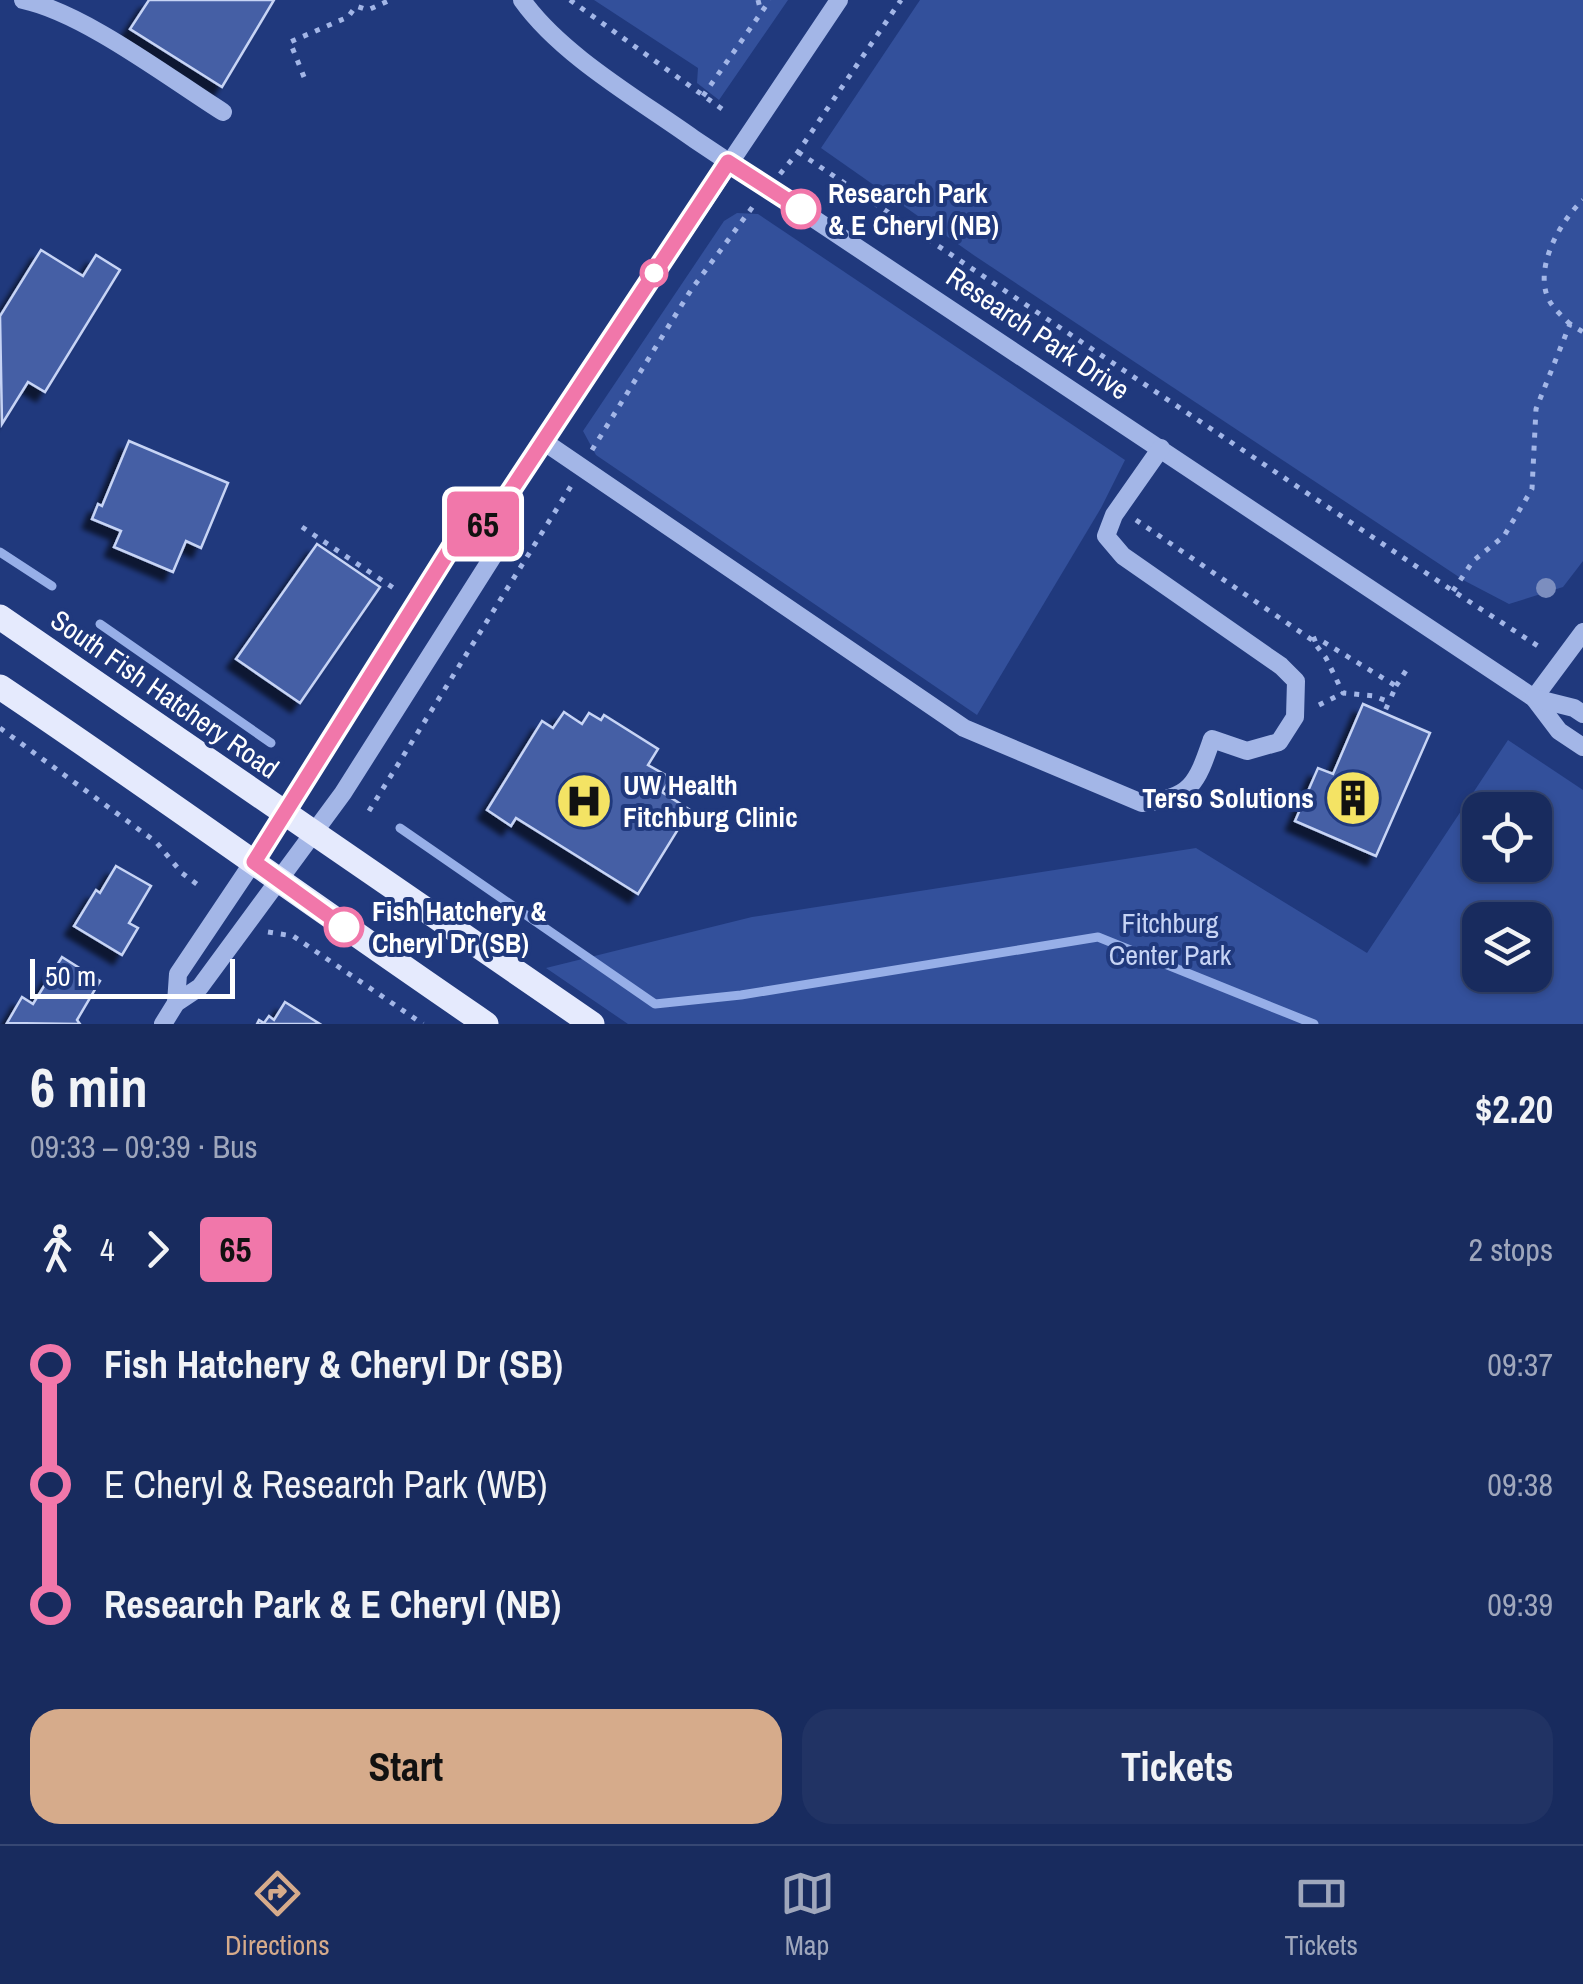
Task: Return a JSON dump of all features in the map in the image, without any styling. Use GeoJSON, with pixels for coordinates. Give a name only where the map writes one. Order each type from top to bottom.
{"type":"FeatureCollection","features":[{"type":"Feature","properties":{"kind":"main road","name":"South Fish Hatchery Road"},"geometry":{"type":"LineString","coordinates":[[0,617],[592,1024]]}},
{"type":"Feature","properties":{"kind":"main road"},"geometry":{"type":"LineString","coordinates":[[0,687],[118,764],[486,1024]]}},
{"type":"Feature","properties":{"kind":"street"},"geometry":{"type":"LineString","coordinates":[[24,0],[89,27],[223,112]]}},
{"type":"Feature","properties":{"kind":"street","name":"Research Park Drive"},"geometry":{"type":"LineString","coordinates":[[522,0],[537,21],[593,66],[728,162],[1534,698],[1559,730],[1583,747]]}},
{"type":"Feature","properties":{"kind":"street"},"geometry":{"type":"LineString","coordinates":[[176,1003],[178,974],[286,813],[462,530],[490,522],[839,0]]}},
{"type":"Feature","properties":{"kind":"street"},"geometry":{"type":"LineString","coordinates":[[542,440],[964,728],[1142,803],[1168,801],[1197,782],[1212,739],[1248,751],[1280,742],[1294,717],[1296,681],[1281,666],[1123,556],[1106,536],[1114,515],[1162,448]]}},
{"type":"Feature","properties":{"kind":"street"},"geometry":{"type":"LineString","coordinates":[[163,1024],[176,1003],[200,988],[343,793],[497,550],[490,522]]}},
{"type":"Feature","properties":{"kind":"street"},"geometry":{"type":"LineString","coordinates":[[1534,698],[1583,632]]}},
{"type":"Feature","properties":{"kind":"street","name":"Research Park Drive"},"geometry":{"type":"LineString","coordinates":[[1534,698],[1583,714]]}},
{"type":"Feature","properties":{"kind":"path"},"geometry":{"type":"LineString","coordinates":[[304,77],[290,42],[348,17],[358,3],[368,10],[390,0]]}},
{"type":"Feature","properties":{"kind":"path"},"geometry":{"type":"LineString","coordinates":[[570,0],[722,109]]}},
{"type":"Feature","properties":{"kind":"path"},"geometry":{"type":"LineString","coordinates":[[758,0],[761,12]]}},
{"type":"Feature","properties":{"kind":"path"},"geometry":{"type":"LineString","coordinates":[[703,96],[770,0]]}},
{"type":"Feature","properties":{"kind":"path"},"geometry":{"type":"LineString","coordinates":[[784,170],[901,0]]}},
{"type":"Feature","properties":{"kind":"path"},"geometry":{"type":"LineString","coordinates":[[798,152],[1541,648]]}},
{"type":"Feature","properties":{"kind":"path"},"geometry":{"type":"LineString","coordinates":[[1583,200],[1570,212],[1545,258],[1548,298],[1570,324],[1583,332]]}},
{"type":"Feature","properties":{"kind":"path"},"geometry":{"type":"LineString","coordinates":[[596,443],[691,290],[752,208]]}},
{"type":"Feature","properties":{"kind":"path"},"geometry":{"type":"LineString","coordinates":[[1453,591],[1473,561],[1504,536],[1532,489],[1536,409],[1570,324]]}},
{"type":"Feature","properties":{"kind":"path"},"geometry":{"type":"LineString","coordinates":[[369,811],[566,494]]}},
{"type":"Feature","properties":{"kind":"path"},"geometry":{"type":"LineString","coordinates":[[1143,506],[1135,519],[1312,640],[1343,693],[1374,696],[1389,702]]}},
{"type":"Feature","properties":{"kind":"path"},"geometry":{"type":"LineString","coordinates":[[302,526],[395,589]]}},
{"type":"Feature","properties":{"kind":"path"},"geometry":{"type":"LineString","coordinates":[[1312,640],[1316,638],[1396,686]]}},
{"type":"Feature","properties":{"kind":"path"},"geometry":{"type":"LineString","coordinates":[[1384,713],[1409,666]]}},
{"type":"Feature","properties":{"kind":"path"},"geometry":{"type":"LineString","coordinates":[[0,728],[156,842],[182,873],[202,888]]}},
{"type":"Feature","properties":{"kind":"path"},"geometry":{"type":"LineString","coordinates":[[265,931],[293,936],[424,1024]]}},
{"type":"Feature","properties":{"kind":"green space"},"geometry":{"type":"Polygon","coordinates":[[[594,0],[788,0],[719,100],[697,83],[698,68],[594,0]]]}},
{"type":"Feature","properties":{"kind":"green space"},"geometry":{"type":"Polygon","coordinates":[[[920,0],[1583,0],[1583,561],[1563,587],[1509,604],[1465,581],[975,256],[821,148],[920,0]]]}},
{"type":"Feature","properties":{"kind":"green space"},"geometry":{"type":"Polygon","coordinates":[[[737,213],[758,214],[1125,460],[1101,508],[977,715],[596,455],[583,431],[724,221],[737,213]]]}},
{"type":"Feature","properties":{"kind":"green space","name":"Fitchburg Center Park"},"geometry":{"type":"Polygon","coordinates":[[[1508,740],[1583,790],[1583,1024],[628,1024],[546,968],[752,917],[1196,848],[1367,953],[1462,809],[1462,882],[1552,882],[1552,792],[1474,792],[1508,740]]]}},
{"type":"Feature","properties":{"kind":"building"},"geometry":{"type":"Polygon","coordinates":[[[149,0],[274,0],[222,87],[130,29],[149,0]]]}},
{"type":"Feature","properties":{"kind":"building"},"geometry":{"type":"Polygon","coordinates":[[[41,250],[83,276],[96,255],[120,270],[45,392],[28,382],[2,424],[0,316],[41,250]]]}},
{"type":"Feature","properties":{"kind":"building"},"geometry":{"type":"Polygon","coordinates":[[[129,441],[228,483],[201,548],[186,541],[173,572],[114,547],[121,531],[92,519],[98,504],[102,506],[129,441]]]}},
{"type":"Feature","properties":{"kind":"building"},"geometry":{"type":"Polygon","coordinates":[[[317,544],[380,587],[300,703],[236,659],[317,544]]]}},
{"type":"Feature","properties":{"kind":"building","name":"Terso Solutions"},"geometry":{"type":"Polygon","coordinates":[[[1363,704],[1430,733],[1376,856],[1295,821],[1318,768],[1333,774],[1363,704]]]}},
{"type":"Feature","properties":{"kind":"building","name":"UW Health Fitchburg Clinic"},"geometry":{"type":"Polygon","coordinates":[[[564,712],[582,724],[589,713],[601,720],[604,715],[658,749],[648,765],[671,778],[662,792],[690,810],[638,894],[516,818],[511,826],[487,810],[542,721],[553,728],[564,712]]]}},
{"type":"Feature","properties":{"kind":"building"},"geometry":{"type":"Polygon","coordinates":[[[116,866],[151,886],[129,923],[138,928],[122,955],[74,926],[116,866]]]}},
{"type":"Feature","properties":{"kind":"building"},"geometry":{"type":"Polygon","coordinates":[[[62,957],[100,981],[77,1020],[80,1024],[7,1023],[22,997],[33,1004],[62,957]]]}},
{"type":"Feature","properties":{"kind":"building"},"geometry":{"type":"Polygon","coordinates":[[[285,1002],[320,1024],[257,1024],[259,1020],[264,1023],[269,1016],[274,1020],[285,1002]]]}},
{"type":"Feature","properties":{"kind":"waterway"},"geometry":{"type":"LineString","coordinates":[[0,552],[52,586]]}},
{"type":"Feature","properties":{"kind":"waterway"},"geometry":{"type":"LineString","coordinates":[[100,624],[271,743]]}},
{"type":"Feature","properties":{"kind":"waterway"},"geometry":{"type":"LineString","coordinates":[[400,828],[655,1004],[741,995],[1098,937],[1314,1024]]}},
{"type":"Feature","properties":{"kind":"bus line","name":"65"},"geometry":{"type":"LineString","coordinates":[[344,927],[254,862],[462,530],[490,522],[728,162],[801,209]]}},
{"type":"Feature","properties":{"kind":"place","name":"Research Park & E Cheryl (NB)"},"geometry":{"type":"Point","coordinates":[801,209]}},
{"type":"Feature","properties":{"kind":"place","name":"Terso Solutions"},"geometry":{"type":"Point","coordinates":[1353,798]}},
{"type":"Feature","properties":{"kind":"place","name":"UW Health Fitchburg Clinic"},"geometry":{"type":"Point","coordinates":[584,801]}},
{"type":"Feature","properties":{"kind":"place","name":"Fish Hatchery & Cheryl Dr (SB)"},"geometry":{"type":"Point","coordinates":[344,927]}}]}
